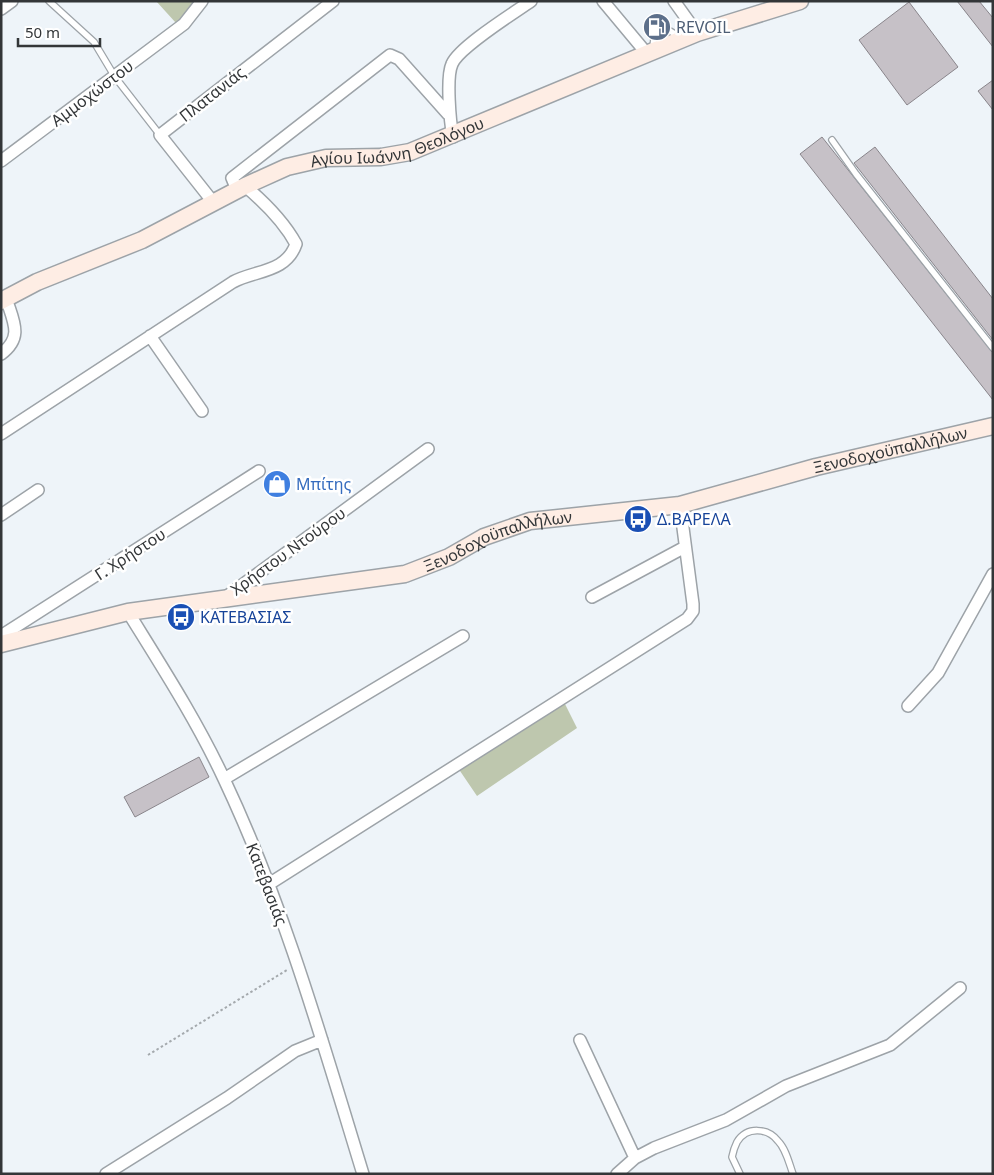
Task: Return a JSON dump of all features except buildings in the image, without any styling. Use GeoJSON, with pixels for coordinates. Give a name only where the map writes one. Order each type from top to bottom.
{"type":"FeatureCollection","features":[{"type":"Feature","properties":{"kind":"street"},"geometry":{"type":"LineString","coordinates":[[1,9],[12,1]]}},
{"type":"Feature","properties":{"kind":"street","name":"Αμμοχώστου"},"geometry":{"type":"LineString","coordinates":[[1,161],[184,24],[202,1]]}},
{"type":"Feature","properties":{"kind":"street","name":"Πλατανιάς"},"geometry":{"type":"LineString","coordinates":[[160,135],[333,1]]}},
{"type":"Feature","properties":{"kind":"street"},"geometry":{"type":"LineString","coordinates":[[453,137],[448,114],[452,64],[462,53],[531,1]]}},
{"type":"Feature","properties":{"kind":"street"},"geometry":{"type":"LineString","coordinates":[[603,1],[650,54]]}},
{"type":"Feature","properties":{"kind":"street"},"geometry":{"type":"LineString","coordinates":[[674,1],[690,36]]}},
{"type":"Feature","properties":{"kind":"street","name":"Αγίου Ιωάννη Θεολόγου"},"geometry":{"type":"LineString","coordinates":[[4,299],[37,282],[142,240],[241,188],[287,168],[312,160],[396,156],[453,137],[690,36],[782,3],[800,1]]}},
{"type":"Feature","properties":{"kind":"street"},"geometry":{"type":"LineString","coordinates":[[1,434],[245,276],[277,267],[293,252],[296,244],[291,235],[270,210],[241,188],[232,178],[390,55],[399,59],[448,114]]}},
{"type":"Feature","properties":{"kind":"street"},"geometry":{"type":"LineString","coordinates":[[160,135],[213,202]]}},
{"type":"Feature","properties":{"kind":"street"},"geometry":{"type":"LineString","coordinates":[[1,354],[12,345],[16,338],[14,324],[4,299]]}},
{"type":"Feature","properties":{"kind":"street"},"geometry":{"type":"LineString","coordinates":[[150,336],[202,411]]}},
{"type":"Feature","properties":{"kind":"street","name":"Ξενοδοχοϋπαλλήλων"},"geometry":{"type":"LineString","coordinates":[[1,644],[128,612],[221,601],[405,574],[449,557],[484,537],[530,521],[680,504],[816,467],[993,426]]}},
{"type":"Feature","properties":{"kind":"street","name":"Χρήστου Ντούρου"},"geometry":{"type":"LineString","coordinates":[[221,601],[428,449]]}},
{"type":"Feature","properties":{"kind":"street","name":"Γ. Χρήστου"},"geometry":{"type":"LineString","coordinates":[[1,636],[259,471]]}},
{"type":"Feature","properties":{"kind":"street"},"geometry":{"type":"LineString","coordinates":[[1,515],[38,490]]}},
{"type":"Feature","properties":{"kind":"street"},"geometry":{"type":"LineString","coordinates":[[269,884],[687,619],[693,611],[693,604],[680,504]]}},
{"type":"Feature","properties":{"kind":"street"},"geometry":{"type":"LineString","coordinates":[[592,597],[685,547]]}},
{"type":"Feature","properties":{"kind":"street"},"geometry":{"type":"LineString","coordinates":[[908,706],[938,673],[993,574]]}},
{"type":"Feature","properties":{"kind":"street","name":"Κατεβασιάς"},"geometry":{"type":"LineString","coordinates":[[128,612],[203,737],[224,779],[269,884],[297,963],[364,1174]]}},
{"type":"Feature","properties":{"kind":"street"},"geometry":{"type":"LineString","coordinates":[[224,779],[463,636]]}},
{"type":"Feature","properties":{"kind":"street"},"geometry":{"type":"LineString","coordinates":[[617,1174],[635,1158],[672,1139],[726,1120],[786,1086],[890,1045],[960,988]]}},
{"type":"Feature","properties":{"kind":"street"},"geometry":{"type":"LineString","coordinates":[[106,1174],[228,1098],[295,1050],[322,1040]]}},
{"type":"Feature","properties":{"kind":"street"},"geometry":{"type":"LineString","coordinates":[[580,1040],[635,1158]]}},
{"type":"Feature","properties":{"kind":"lane"},"geometry":{"type":"LineString","coordinates":[[49,1],[94,42],[115,77],[160,135]]}},
{"type":"Feature","properties":{"kind":"lane"},"geometry":{"type":"LineString","coordinates":[[832,140],[993,348]]}},
{"type":"Feature","properties":{"kind":"lane"},"geometry":{"type":"LineString","coordinates":[[740,1174],[732,1157],[737,1142],[744,1135],[762,1130],[779,1142],[793,1174]]}},
{"type":"Feature","properties":{"kind":"path"},"geometry":{"type":"LineString","coordinates":[[148,1055],[297,963]]}},
{"type":"Feature","properties":{"kind":"green space"},"geometry":{"type":"Polygon","coordinates":[[[156,1],[207,1],[176,23],[156,1]]]}},
{"type":"Feature","properties":{"kind":"green space"},"geometry":{"type":"Polygon","coordinates":[[[563,700],[577,728],[477,796],[458,768],[563,700]]]}},
{"type":"Feature","properties":{"kind":"place","name":"REVOIL"},"geometry":{"type":"Point","coordinates":[657,27]}},
{"type":"Feature","properties":{"kind":"place","name":"Μπίτης"},"geometry":{"type":"Point","coordinates":[277,484]}},
{"type":"Feature","properties":{"kind":"place","name":"Δ.ΒΑΡΕΛΑ"},"geometry":{"type":"Point","coordinates":[638,519]}},
{"type":"Feature","properties":{"kind":"place","name":"ΚΑΤΕΒΑΣΙΑΣ"},"geometry":{"type":"Point","coordinates":[181,617]}}]}
